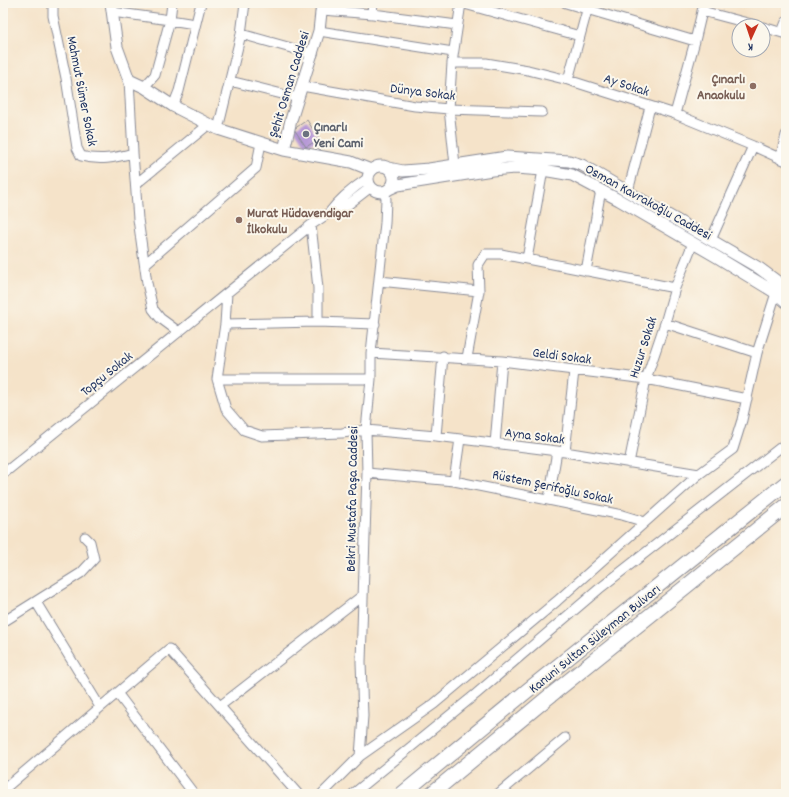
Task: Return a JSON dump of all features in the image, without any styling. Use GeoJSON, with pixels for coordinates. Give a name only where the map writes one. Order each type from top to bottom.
{"type":"FeatureCollection","features":[{"type":"Feature","properties":{"kind":"highway","name":"Kanuni Sultan Süleyman Bulvarı"},"geometry":{"type":"LineString","coordinates":[[402,794],[528,690],[786,483]]}},
{"type":"Feature","properties":{"kind":"highway","name":"Kanuni Sultan Süleyman Bulvarı"},"geometry":{"type":"LineString","coordinates":[[431,794],[546,699],[786,506]]}},
{"type":"Feature","properties":{"kind":"street","name":"Mahmut Sümer Sokak"},"geometry":{"type":"LineString","coordinates":[[53,3],[53,16],[66,78],[77,148],[81,156],[107,159],[133,153]]}},
{"type":"Feature","properties":{"kind":"street"},"geometry":{"type":"LineString","coordinates":[[144,87],[155,75],[170,20],[172,3]]}},
{"type":"Feature","properties":{"kind":"street"},"geometry":{"type":"LineString","coordinates":[[173,106],[179,91],[201,3]]}},
{"type":"Feature","properties":{"kind":"street"},"geometry":{"type":"LineString","coordinates":[[136,184],[213,127],[230,81],[242,34],[245,3]]}},
{"type":"Feature","properties":{"kind":"street"},"geometry":{"type":"LineString","coordinates":[[372,3],[373,14]]}},
{"type":"Feature","properties":{"kind":"street"},"geometry":{"type":"LineString","coordinates":[[455,165],[449,109],[453,52],[461,3],[580,36]]}},
{"type":"Feature","properties":{"kind":"street"},"geometry":{"type":"LineString","coordinates":[[566,3],[588,6],[695,41]]}},
{"type":"Feature","properties":{"kind":"street"},"geometry":{"type":"LineString","coordinates":[[322,6],[458,25]]}},
{"type":"Feature","properties":{"kind":"street","name":"Şehit Osman Caddesi"},"geometry":{"type":"LineString","coordinates":[[284,150],[291,120],[320,31],[322,6]]}},
{"type":"Feature","properties":{"kind":"street"},"geometry":{"type":"LineString","coordinates":[[568,80],[588,6]]}},
{"type":"Feature","properties":{"kind":"street"},"geometry":{"type":"LineString","coordinates":[[178,332],[160,318],[152,309],[138,219],[129,80],[117,47],[112,7],[195,24]]}},
{"type":"Feature","properties":{"kind":"street"},"geometry":{"type":"LineString","coordinates":[[675,114],[703,7],[735,18]]}},
{"type":"Feature","properties":{"kind":"street"},"geometry":{"type":"LineString","coordinates":[[771,29],[784,33],[786,22]]}},
{"type":"Feature","properties":{"kind":"street"},"geometry":{"type":"LineString","coordinates":[[320,31],[453,52]]}},
{"type":"Feature","properties":{"kind":"street"},"geometry":{"type":"LineString","coordinates":[[242,34],[313,54]]}},
{"type":"Feature","properties":{"kind":"street","name":"Ay Sokak"},"geometry":{"type":"LineString","coordinates":[[452,63],[486,63],[528,70],[568,80],[675,114],[783,160]]}},
{"type":"Feature","properties":{"kind":"street","name":"Osman Kavrakoğlu Caddesi"},"geometry":{"type":"LineString","coordinates":[[129,80],[144,87],[173,106],[213,127],[284,150],[351,162],[370,178],[377,191],[386,190],[398,185],[492,170],[515,168],[543,170],[572,175],[601,190],[692,243],[784,286]]}},
{"type":"Feature","properties":{"kind":"street"},"geometry":{"type":"LineString","coordinates":[[230,81],[298,98]]}},
{"type":"Feature","properties":{"kind":"street","name":"Dünya Sokak"},"geometry":{"type":"LineString","coordinates":[[302,86],[415,106],[449,109],[542,112]]}},
{"type":"Feature","properties":{"kind":"street"},"geometry":{"type":"LineString","coordinates":[[628,191],[650,107]]}},
{"type":"Feature","properties":{"kind":"street"},"geometry":{"type":"LineString","coordinates":[[783,160],[786,135]]}},
{"type":"Feature","properties":{"kind":"street"},"geometry":{"type":"LineString","coordinates":[[144,264],[256,168],[261,143]]}},
{"type":"Feature","properties":{"kind":"street"},"geometry":{"type":"LineString","coordinates":[[711,240],[753,146]]}},
{"type":"Feature","properties":{"kind":"street","name":"Osman Kavrakoğlu Caddesi"},"geometry":{"type":"LineString","coordinates":[[370,178],[379,166],[403,171],[429,169],[507,157],[568,161],[582,165],[759,268],[784,286],[786,302]]}},
{"type":"Feature","properties":{"kind":"street"},"geometry":{"type":"LineString","coordinates":[[386,190],[392,186],[394,178],[393,174],[388,168]]}},
{"type":"Feature","properties":{"kind":"street"},"geometry":{"type":"LineString","coordinates":[[527,259],[543,170]]}},
{"type":"Feature","properties":{"kind":"street","name":"Topçu Sokak"},"geometry":{"type":"LineString","coordinates":[[3,474],[311,225],[329,213],[349,192],[370,178]]}},
{"type":"Feature","properties":{"kind":"street","name":"Bekri Mustafa Paşa Caddesi"},"geometry":{"type":"LineString","coordinates":[[360,756],[363,716],[361,662],[367,474],[366,430],[371,379],[371,353],[386,223],[386,190]]}},
{"type":"Feature","properties":{"kind":"street"},"geometry":{"type":"LineString","coordinates":[[586,271],[601,190]]}},
{"type":"Feature","properties":{"kind":"street"},"geometry":{"type":"LineString","coordinates":[[311,225],[318,288],[318,322]]}},
{"type":"Feature","properties":{"kind":"street","name":"Huzur Sokak"},"geometry":{"type":"LineString","coordinates":[[629,463],[646,379],[675,288],[692,243]]}},
{"type":"Feature","properties":{"kind":"street"},"geometry":{"type":"LineString","coordinates":[[468,358],[479,291],[478,265],[485,254],[501,254],[675,288]]}},
{"type":"Feature","properties":{"kind":"street"},"geometry":{"type":"LineString","coordinates":[[379,281],[479,291]]}},
{"type":"Feature","properties":{"kind":"street"},"geometry":{"type":"LineString","coordinates":[[322,794],[360,756],[434,704],[557,601],[699,474],[733,449],[742,420],[757,353],[784,286]]}},
{"type":"Feature","properties":{"kind":"street"},"geometry":{"type":"LineString","coordinates":[[228,292],[217,379],[371,379]]}},
{"type":"Feature","properties":{"kind":"street"},"geometry":{"type":"LineString","coordinates":[[225,324],[318,322],[375,324]]}},
{"type":"Feature","properties":{"kind":"street"},"geometry":{"type":"LineString","coordinates":[[665,323],[757,353]]}},
{"type":"Feature","properties":{"kind":"street","name":"Geldi Sokak"},"geometry":{"type":"LineString","coordinates":[[371,353],[443,356],[502,361],[646,379],[747,399]]}},
{"type":"Feature","properties":{"kind":"street"},"geometry":{"type":"LineString","coordinates":[[436,436],[443,356]]}},
{"type":"Feature","properties":{"kind":"street"},"geometry":{"type":"LineString","coordinates":[[495,444],[502,361]]}},
{"type":"Feature","properties":{"kind":"street"},"geometry":{"type":"LineString","coordinates":[[549,499],[561,451],[574,371]]}},
{"type":"Feature","properties":{"kind":"street","name":"Ayna Sokak"},"geometry":{"type":"LineString","coordinates":[[217,379],[226,409],[244,430],[262,436],[342,433],[366,430],[436,436],[561,451],[699,474]]}},
{"type":"Feature","properties":{"kind":"street"},"geometry":{"type":"LineString","coordinates":[[454,481],[460,440]]}},
{"type":"Feature","properties":{"kind":"street"},"geometry":{"type":"LineString","coordinates":[[353,794],[476,694],[599,589],[786,443]]}},
{"type":"Feature","properties":{"kind":"street","name":"Rüstem Şerifoğlu Sokak"},"geometry":{"type":"LineString","coordinates":[[367,474],[454,481],[549,499],[622,515],[645,522]]}},
{"type":"Feature","properties":{"kind":"street"},"geometry":{"type":"LineString","coordinates":[[5,618],[36,602],[81,573],[94,559],[90,542],[85,537]]}},
{"type":"Feature","properties":{"kind":"street"},"geometry":{"type":"LineString","coordinates":[[220,706],[363,595]]}},
{"type":"Feature","properties":{"kind":"street"},"geometry":{"type":"LineString","coordinates":[[36,602],[100,707]]}},
{"type":"Feature","properties":{"kind":"street"},"geometry":{"type":"LineString","coordinates":[[3,790],[169,648],[298,794]]}},
{"type":"Feature","properties":{"kind":"street"},"geometry":{"type":"LineString","coordinates":[[117,693],[194,794]]}},
{"type":"Feature","properties":{"kind":"street"},"geometry":{"type":"LineString","coordinates":[[498,794],[565,738]]}},
{"type":"Feature","properties":{"kind":"building","name":"Çınarlı Yeni Cami"},"geometry":{"type":"Polygon","coordinates":[[[307,120],[319,139],[306,147],[294,129],[307,120]]]}},
{"type":"Feature","properties":{"kind":"place","name":"Çınarlı Anaokulu"},"geometry":{"type":"Point","coordinates":[753,86]}},
{"type":"Feature","properties":{"kind":"place","name":"Çınarlı Yeni Cami"},"geometry":{"type":"Point","coordinates":[306,134]}},
{"type":"Feature","properties":{"kind":"place","name":"Murat Hüdavendigar İlkokulu"},"geometry":{"type":"Point","coordinates":[239,220]}}]}
